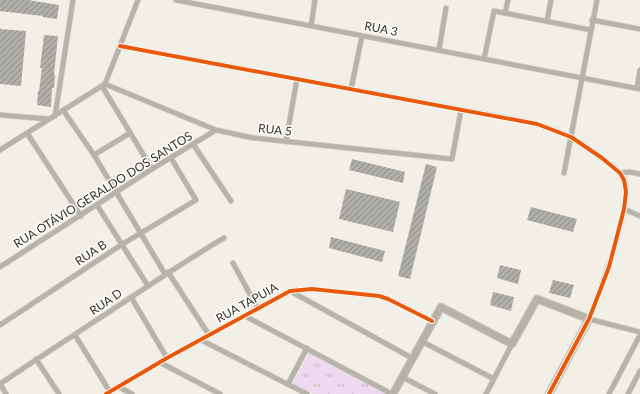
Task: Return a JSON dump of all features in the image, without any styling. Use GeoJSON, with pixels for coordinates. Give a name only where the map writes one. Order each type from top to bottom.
{"type":"FeatureCollection","features":[{"type":"Feature","properties":{"kind":"street"},"geometry":{"type":"LineString","coordinates":[[55,116],[73,0]]}},
{"type":"Feature","properties":{"kind":"street"},"geometry":{"type":"LineString","coordinates":[[0,150],[103,85],[138,0]]}},
{"type":"Feature","properties":{"kind":"street","name":"RUA 3"},"geometry":{"type":"LineString","coordinates":[[176,0],[638,88]]}},
{"type":"Feature","properties":{"kind":"street"},"geometry":{"type":"LineString","coordinates":[[311,26],[314,0]]}},
{"type":"Feature","properties":{"kind":"street"},"geometry":{"type":"LineString","coordinates":[[505,13],[508,0]]}},
{"type":"Feature","properties":{"kind":"street"},"geometry":{"type":"LineString","coordinates":[[547,21],[551,0]]}},
{"type":"Feature","properties":{"kind":"street"},"geometry":{"type":"LineString","coordinates":[[564,173],[597,0]]}},
{"type":"Feature","properties":{"kind":"street"},"geometry":{"type":"LineString","coordinates":[[439,50],[446,8]]}},
{"type":"Feature","properties":{"kind":"street"},"geometry":{"type":"LineString","coordinates":[[484,59],[494,10],[591,30]]}},
{"type":"Feature","properties":{"kind":"street"},"geometry":{"type":"LineString","coordinates":[[592,20],[640,29]]}},
{"type":"Feature","properties":{"kind":"street"},"geometry":{"type":"LineString","coordinates":[[351,90],[362,36]]}},
{"type":"Feature","properties":{"kind":"street"},"geometry":{"type":"LineString","coordinates":[[120,46],[537,124],[571,137],[602,158],[620,173],[624,180],[624,209],[609,267],[589,319],[549,394]]}},
{"type":"Feature","properties":{"kind":"street"},"geometry":{"type":"LineString","coordinates":[[638,88],[640,70]]}},
{"type":"Feature","properties":{"kind":"street"},"geometry":{"type":"LineString","coordinates":[[286,141],[298,80]]}},
{"type":"Feature","properties":{"kind":"street"},"geometry":{"type":"LineString","coordinates":[[103,85],[152,169]]}},
{"type":"Feature","properties":{"kind":"street","name":"RUA 5"},"geometry":{"type":"LineString","coordinates":[[103,85],[216,130],[254,138],[452,158],[461,110]]}},
{"type":"Feature","properties":{"kind":"street"},"geometry":{"type":"LineString","coordinates":[[64,110],[94,155],[141,233],[209,335]]}},
{"type":"Feature","properties":{"kind":"street"},"geometry":{"type":"LineString","coordinates":[[0,115],[49,119]]}},
{"type":"Feature","properties":{"kind":"street","name":"RUA OTÁVIO GERALDO DOS SANTOS"},"geometry":{"type":"LineString","coordinates":[[0,267],[152,169],[216,130]]}},
{"type":"Feature","properties":{"kind":"street"},"geometry":{"type":"LineString","coordinates":[[94,155],[130,133]]}},
{"type":"Feature","properties":{"kind":"street"},"geometry":{"type":"LineString","coordinates":[[27,134],[81,216]]}},
{"type":"Feature","properties":{"kind":"street"},"geometry":{"type":"LineString","coordinates":[[194,144],[231,201]]}},
{"type":"Feature","properties":{"kind":"street","name":"RUA B"},"geometry":{"type":"LineString","coordinates":[[0,325],[121,245],[196,200],[171,158]]}},
{"type":"Feature","properties":{"kind":"street"},"geometry":{"type":"LineString","coordinates":[[620,173],[630,172],[640,174]]}},
{"type":"Feature","properties":{"kind":"street"},"geometry":{"type":"LineString","coordinates":[[97,205],[148,286]]}},
{"type":"Feature","properties":{"kind":"street"},"geometry":{"type":"LineString","coordinates":[[624,209],[640,216]]}},
{"type":"Feature","properties":{"kind":"street","name":"RUA D"},"geometry":{"type":"LineString","coordinates":[[0,384],[167,273],[224,238]]}},
{"type":"Feature","properties":{"kind":"street"},"geometry":{"type":"LineString","coordinates":[[233,263],[258,309]]}},
{"type":"Feature","properties":{"kind":"street","name":"RUA TAPUIA"},"geometry":{"type":"LineString","coordinates":[[108,393],[161,363],[167,358],[290,291],[312,289],[384,296],[432,321]]}},
{"type":"Feature","properties":{"kind":"street"},"geometry":{"type":"LineString","coordinates":[[290,291],[412,358]]}},
{"type":"Feature","properties":{"kind":"street"},"geometry":{"type":"LineString","coordinates":[[131,297],[167,358]]}},
{"type":"Feature","properties":{"kind":"street"},"geometry":{"type":"LineString","coordinates":[[486,394],[537,299],[589,319],[640,334],[608,394]]}},
{"type":"Feature","properties":{"kind":"street"},"geometry":{"type":"LineString","coordinates":[[245,316],[392,394],[441,307],[512,344]]}},
{"type":"Feature","properties":{"kind":"street"},"geometry":{"type":"LineString","coordinates":[[75,335],[108,393]]}},
{"type":"Feature","properties":{"kind":"street"},"geometry":{"type":"LineString","coordinates":[[201,340],[307,394]]}},
{"type":"Feature","properties":{"kind":"street"},"geometry":{"type":"LineString","coordinates":[[421,341],[494,379]]}},
{"type":"Feature","properties":{"kind":"street"},"geometry":{"type":"LineString","coordinates":[[288,384],[307,348]]}},
{"type":"Feature","properties":{"kind":"street"},"geometry":{"type":"LineString","coordinates":[[36,359],[58,394]]}},
{"type":"Feature","properties":{"kind":"street"},"geometry":{"type":"LineString","coordinates":[[161,363],[220,394]]}},
{"type":"Feature","properties":{"kind":"street"},"geometry":{"type":"LineString","coordinates":[[628,394],[640,371]]}},
{"type":"Feature","properties":{"kind":"street"},"geometry":{"type":"LineString","coordinates":[[402,377],[435,394]]}},
{"type":"Feature","properties":{"kind":"street"},"geometry":{"type":"LineString","coordinates":[[0,384],[6,394]]}},
{"type":"Feature","properties":{"kind":"street"},"geometry":{"type":"LineString","coordinates":[[119,387],[132,394]]}},
{"type":"Feature","properties":{"kind":"green space"},"geometry":{"type":"Polygon","coordinates":[[[310,352],[387,394],[313,394],[292,383],[310,352]]]}},
{"type":"Feature","properties":{"kind":"building"},"geometry":{"type":"Polygon","coordinates":[[[0,0],[28,0],[59,5],[57,19],[0,11],[0,0]]]}},
{"type":"Feature","properties":{"kind":"building"},"geometry":{"type":"Polygon","coordinates":[[[0,29],[26,31],[21,86],[0,84],[0,29]]]}},
{"type":"Feature","properties":{"kind":"building"},"geometry":{"type":"Polygon","coordinates":[[[44,35],[58,36],[51,107],[37,105],[42,68],[40,68],[44,35]]]}},
{"type":"Feature","properties":{"kind":"building"},"geometry":{"type":"Polygon","coordinates":[[[352,159],[405,172],[403,183],[349,170],[352,159]]]}},
{"type":"Feature","properties":{"kind":"building"},"geometry":{"type":"Polygon","coordinates":[[[426,164],[437,167],[410,279],[398,276],[426,164]]]}},
{"type":"Feature","properties":{"kind":"building"},"geometry":{"type":"Polygon","coordinates":[[[346,189],[400,202],[393,232],[339,219],[346,189]]]}},
{"type":"Feature","properties":{"kind":"building"},"geometry":{"type":"Polygon","coordinates":[[[531,207],[577,219],[573,232],[527,220],[531,207]]]}},
{"type":"Feature","properties":{"kind":"building"},"geometry":{"type":"Polygon","coordinates":[[[331,237],[385,251],[382,262],[329,248],[331,237]]]}},
{"type":"Feature","properties":{"kind":"building"},"geometry":{"type":"Polygon","coordinates":[[[500,265],[521,270],[518,284],[497,278],[500,265]]]}},
{"type":"Feature","properties":{"kind":"building"},"geometry":{"type":"Polygon","coordinates":[[[553,280],[574,285],[570,298],[549,293],[553,280]]]}},
{"type":"Feature","properties":{"kind":"building"},"geometry":{"type":"Polygon","coordinates":[[[493,292],[514,297],[511,311],[490,305],[493,292]]]}},
{"type":"Feature","properties":{"kind":"cycle path"},"geometry":{"type":"LineString","coordinates":[[120,46],[537,124],[571,137],[602,158],[620,173],[624,180],[626,192],[624,209],[609,267],[589,319],[549,394]]}},
{"type":"Feature","properties":{"kind":"cycle path"},"geometry":{"type":"LineString","coordinates":[[106,394],[167,358],[290,291],[312,289],[379,296],[432,321]]}}]}
